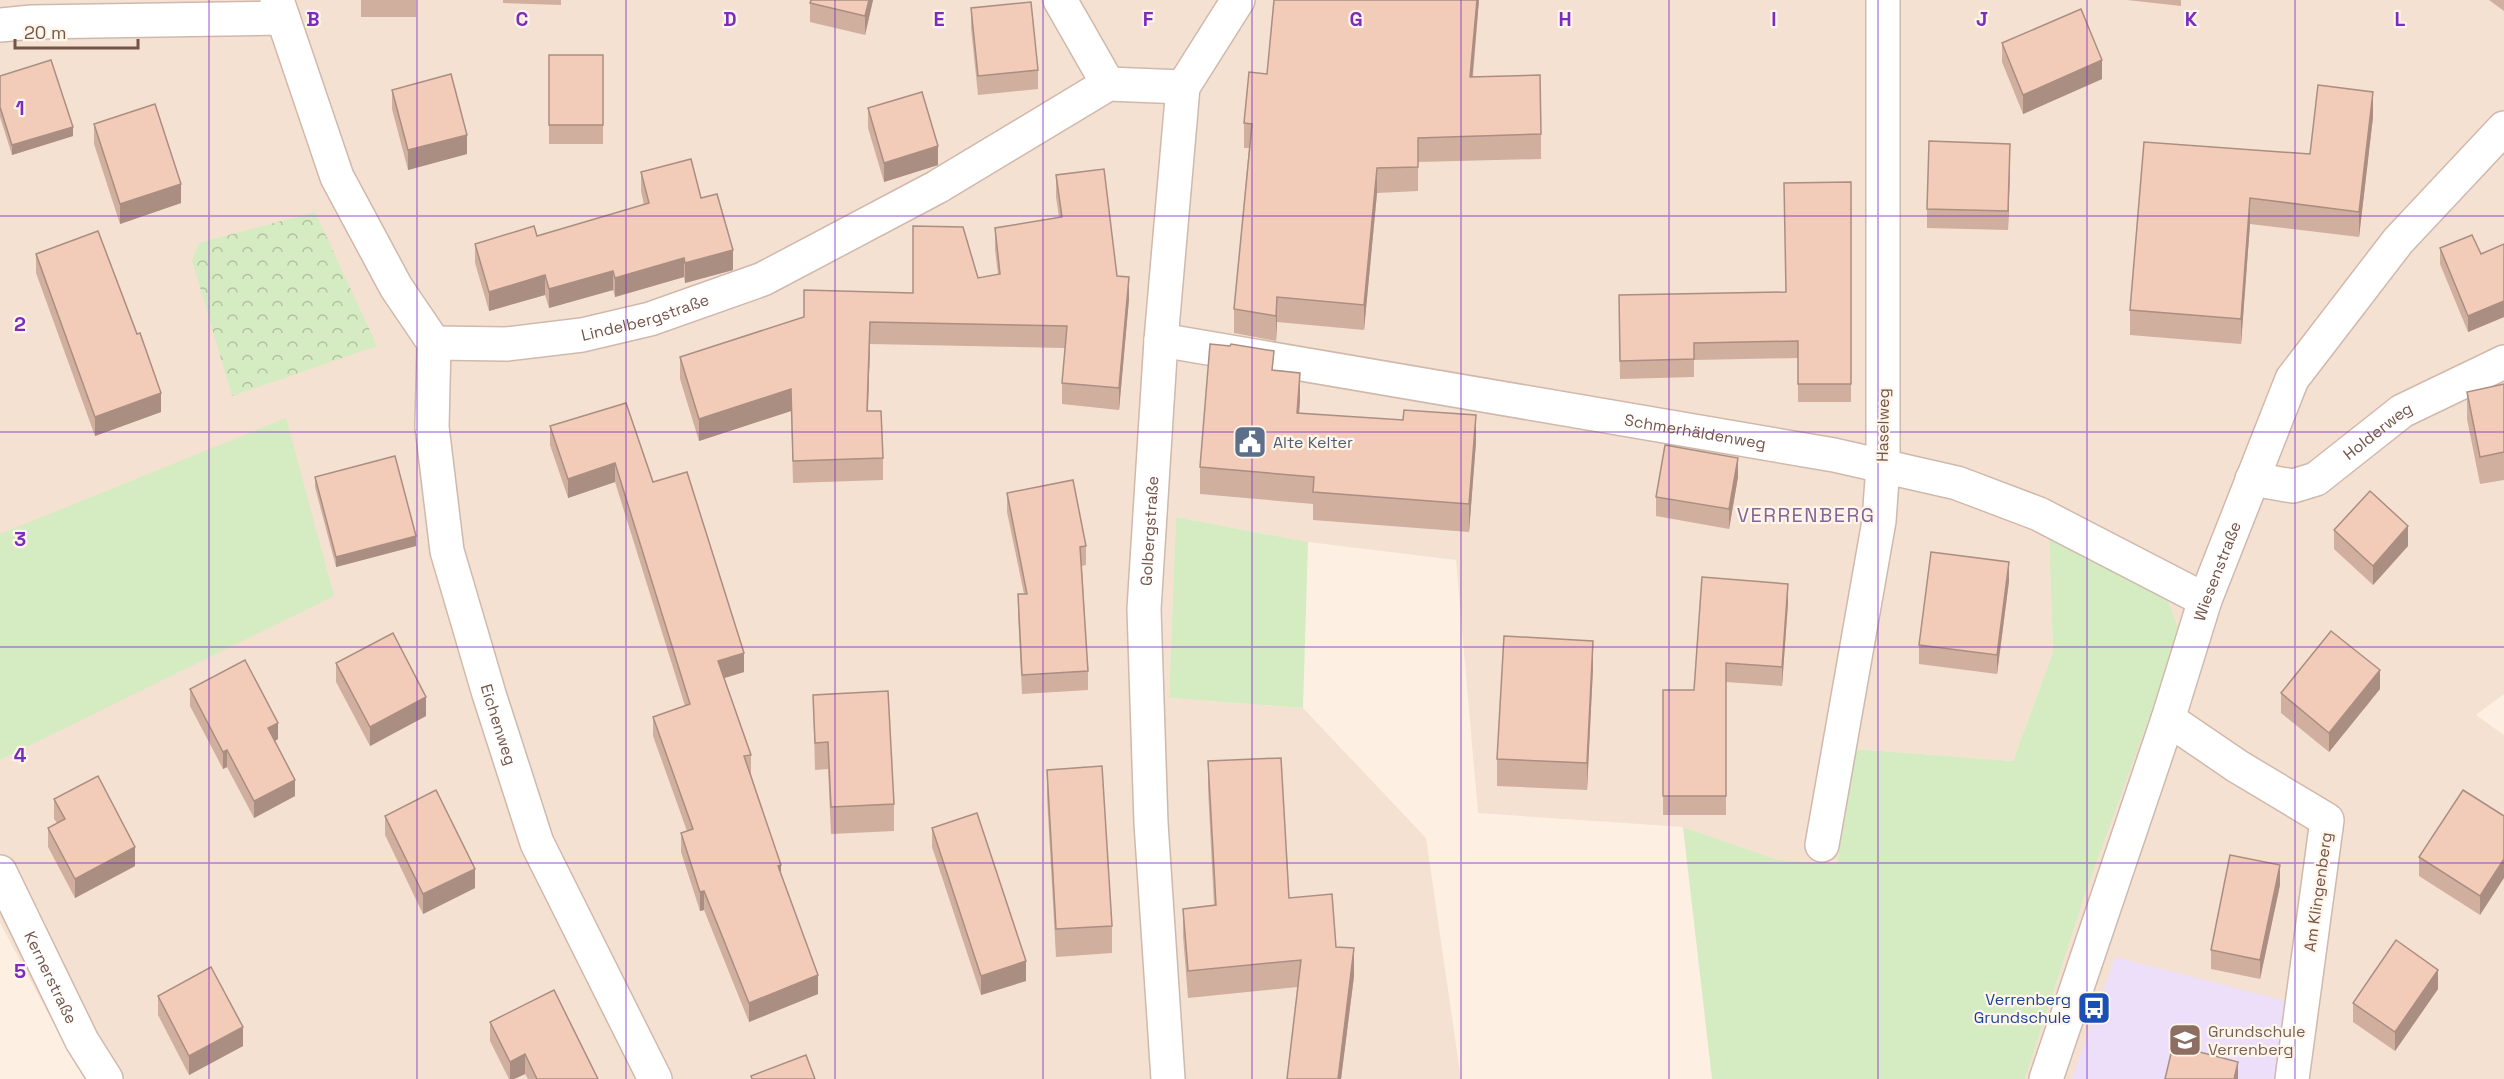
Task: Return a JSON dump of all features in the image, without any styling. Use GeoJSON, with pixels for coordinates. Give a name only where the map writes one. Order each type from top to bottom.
{"type":"FeatureCollection","features":[{"type":"Feature","properties":{"kind":"street"},"geometry":{"type":"LineString","coordinates":[[1060,0],[1108,84],[1183,87]]}},
{"type":"Feature","properties":{"kind":"street","name":"Golbergstraße"},"geometry":{"type":"LineString","coordinates":[[1168,1079],[1151,824],[1144,609],[1161,340],[1183,87],[1238,0]]}},
{"type":"Feature","properties":{"kind":"street","name":"Haselweg"},"geometry":{"type":"LineString","coordinates":[[1822,845],[1879,521],[1883,466],[1883,0]]}},
{"type":"Feature","properties":{"kind":"street"},"geometry":{"type":"LineString","coordinates":[[0,25],[280,9],[337,177],[396,287],[434,343]]}},
{"type":"Feature","properties":{"kind":"street","name":"Lindelbergstraße"},"geometry":{"type":"LineString","coordinates":[[434,343],[506,344],[582,335],[650,319],[763,279],[946,183],[1108,84]]}},
{"type":"Feature","properties":{"kind":"street","name":"Wiesenstraße"},"geometry":{"type":"LineString","coordinates":[[2046,1079],[2168,719],[2205,600],[2292,380],[2398,241],[2504,128]]}},
{"type":"Feature","properties":{"kind":"street","name":"Schmerhäldenweg"},"geometry":{"type":"LineString","coordinates":[[1161,340],[1883,466],[1957,483],[2039,514],[2205,600]]}},
{"type":"Feature","properties":{"kind":"street","name":"Eichenweg"},"geometry":{"type":"LineString","coordinates":[[434,343],[432,427],[447,550],[492,703],[537,843],[655,1079]]}},
{"type":"Feature","properties":{"kind":"street","name":"Holderweg"},"geometry":{"type":"LineString","coordinates":[[2252,479],[2292,486],[2316,479],[2402,411],[2504,362]]}},
{"type":"Feature","properties":{"kind":"street","name":"Am Klingenberg"},"geometry":{"type":"LineString","coordinates":[[2168,719],[2237,766],[2327,820],[2292,1079]]}},
{"type":"Feature","properties":{"kind":"street","name":"Kernerstraße"},"geometry":{"type":"LineString","coordinates":[[0,872],[82,1041],[106,1079]]}},
{"type":"Feature","properties":{"kind":"shaded area"},"geometry":{"type":"Polygon","coordinates":[[[0,0],[2504,0],[2504,694],[2476,715],[2504,735],[2504,1079],[2025,1079],[2091,877],[2049,538],[2053,652],[2013,761],[1855,749],[1837,864],[1777,861],[1683,827],[1478,813],[1456,560],[1308,542],[1176,517],[1169,698],[1303,708],[1426,838],[1461,1079],[88,1079],[58,1032],[0,923],[0,0]]]}},
{"type":"Feature","properties":{"kind":"shaded area","name":"Grundschule Verrenberg"},"geometry":{"type":"Polygon","coordinates":[[[2115,957],[2290,1002],[2279,1079],[2072,1079],[2115,957]]]}},
{"type":"Feature","properties":{"kind":"green space"},"geometry":{"type":"Polygon","coordinates":[[[315,212],[377,346],[232,396],[192,260],[199,243],[315,212]]]}},
{"type":"Feature","properties":{"kind":"green space"},"geometry":{"type":"Polygon","coordinates":[[[286,418],[334,596],[0,760],[0,534],[286,418]]]}},
{"type":"Feature","properties":{"kind":"green space"},"geometry":{"type":"Polygon","coordinates":[[[1176,517],[1308,542],[1303,708],[1169,698],[1176,517]]]}},
{"type":"Feature","properties":{"kind":"green space"},"geometry":{"type":"Polygon","coordinates":[[[2049,537],[2166,597],[2180,633],[2091,877],[2025,1079],[1712,1079],[1683,827],[1777,860],[1837,864],[1855,749],[2013,761],[2053,652],[2049,537]]]}},
{"type":"Feature","properties":{"kind":"building"},"geometry":{"type":"Polygon","coordinates":[[[811,0],[869,0],[865,16],[810,3],[811,0]]]}},
{"type":"Feature","properties":{"kind":"building"},"geometry":{"type":"Polygon","coordinates":[[[1274,0],[1477,0],[1470,77],[1540,75],[1541,134],[1418,138],[1418,167],[1377,168],[1364,305],[1277,297],[1276,316],[1234,309],[1252,124],[1244,123],[1249,72],[1267,74],[1274,0]]]}},
{"type":"Feature","properties":{"kind":"building"},"geometry":{"type":"Polygon","coordinates":[[[1031,2],[1038,70],[978,76],[971,8],[1031,2]]]}},
{"type":"Feature","properties":{"kind":"building"},"geometry":{"type":"Polygon","coordinates":[[[2081,9],[2102,60],[2023,95],[2002,43],[2081,9]]]}},
{"type":"Feature","properties":{"kind":"building"},"geometry":{"type":"Polygon","coordinates":[[[549,55],[603,55],[603,125],[549,125],[549,55]]]}},
{"type":"Feature","properties":{"kind":"building"},"geometry":{"type":"Polygon","coordinates":[[[51,60],[73,127],[12,145],[0,107],[0,76],[51,60]]]}},
{"type":"Feature","properties":{"kind":"building"},"geometry":{"type":"Polygon","coordinates":[[[451,74],[467,135],[408,150],[392,90],[451,74]]]}},
{"type":"Feature","properties":{"kind":"building"},"geometry":{"type":"Polygon","coordinates":[[[2318,85],[2373,92],[2359,212],[2250,198],[2241,319],[2130,310],[2144,142],[2310,154],[2318,85]]]}},
{"type":"Feature","properties":{"kind":"building"},"geometry":{"type":"Polygon","coordinates":[[[922,92],[938,146],[884,163],[868,108],[922,92]]]}},
{"type":"Feature","properties":{"kind":"building"},"geometry":{"type":"Polygon","coordinates":[[[155,104],[181,184],[120,204],[94,124],[155,104]]]}},
{"type":"Feature","properties":{"kind":"building"},"geometry":{"type":"Polygon","coordinates":[[[1929,141],[2010,144],[2008,211],[1927,209],[1929,141]]]}},
{"type":"Feature","properties":{"kind":"building"},"geometry":{"type":"Polygon","coordinates":[[[691,159],[701,198],[717,194],[733,250],[685,263],[684,258],[615,278],[613,271],[549,289],[545,275],[489,292],[475,244],[534,226],[537,236],[649,203],[641,172],[691,159]]]}},
{"type":"Feature","properties":{"kind":"building"},"geometry":{"type":"Polygon","coordinates":[[[1104,169],[1117,276],[1129,277],[1119,388],[1062,383],[1067,326],[870,322],[867,411],[881,411],[883,458],[793,461],[791,389],[699,419],[680,357],[804,317],[804,290],[913,293],[913,226],[963,227],[978,278],[1000,274],[995,228],[1062,217],[1056,175],[1104,169]]]}},
{"type":"Feature","properties":{"kind":"building"},"geometry":{"type":"Polygon","coordinates":[[[1851,182],[1851,384],[1798,384],[1798,341],[1694,343],[1694,359],[1620,361],[1619,295],[1786,292],[1784,183],[1851,182]]]}},
{"type":"Feature","properties":{"kind":"building"},"geometry":{"type":"Polygon","coordinates":[[[98,231],[137,334],[140,333],[161,393],[95,417],[36,254],[98,231]]]}},
{"type":"Feature","properties":{"kind":"building"},"geometry":{"type":"Polygon","coordinates":[[[2472,235],[2481,254],[2504,244],[2504,301],[2468,316],[2440,248],[2472,235]]]}},
{"type":"Feature","properties":{"kind":"building"},"geometry":{"type":"Polygon","coordinates":[[[1210,344],[1230,346],[1231,344],[1274,351],[1272,370],[1300,373],[1297,413],[1403,420],[1404,410],[1476,415],[1469,504],[1313,492],[1314,477],[1200,467],[1210,344]]]}},
{"type":"Feature","properties":{"kind":"building"},"geometry":{"type":"Polygon","coordinates":[[[2504,384],[2504,452],[2480,457],[2467,392],[2504,384]]]}},
{"type":"Feature","properties":{"kind":"building"},"geometry":{"type":"Polygon","coordinates":[[[626,403],[653,482],[687,472],[744,653],[718,661],[751,755],[744,756],[781,865],[778,866],[818,975],[749,1003],[704,891],[700,892],[681,833],[693,829],[653,717],[690,704],[615,463],[568,479],[550,426],[626,403]]]}},
{"type":"Feature","properties":{"kind":"building"},"geometry":{"type":"Polygon","coordinates":[[[1665,445],[1738,458],[1729,509],[1656,497],[1665,445]]]}},
{"type":"Feature","properties":{"kind":"building"},"geometry":{"type":"Polygon","coordinates":[[[395,456],[416,536],[336,557],[315,477],[395,456]]]}},
{"type":"Feature","properties":{"kind":"building"},"geometry":{"type":"Polygon","coordinates":[[[1073,480],[1086,546],[1080,547],[1088,671],[1022,675],[1018,594],[1027,594],[1007,493],[1073,480]]]}},
{"type":"Feature","properties":{"kind":"building"},"geometry":{"type":"Polygon","coordinates":[[[2370,491],[2408,526],[2373,566],[2334,530],[2370,491]]]}},
{"type":"Feature","properties":{"kind":"building"},"geometry":{"type":"Polygon","coordinates":[[[1931,552],[2009,562],[1997,655],[1919,645],[1931,552]]]}},
{"type":"Feature","properties":{"kind":"building"},"geometry":{"type":"Polygon","coordinates":[[[1702,577],[1788,584],[1782,667],[1726,663],[1726,796],[1663,796],[1663,690],[1694,690],[1702,577]]]}},
{"type":"Feature","properties":{"kind":"building"},"geometry":{"type":"Polygon","coordinates":[[[2331,631],[2380,670],[2329,733],[2281,693],[2331,631]]]}},
{"type":"Feature","properties":{"kind":"building"},"geometry":{"type":"Polygon","coordinates":[[[393,633],[426,697],[370,727],[336,663],[393,633]]]}},
{"type":"Feature","properties":{"kind":"building"},"geometry":{"type":"Polygon","coordinates":[[[1504,636],[1593,641],[1587,763],[1497,759],[1504,636]]]}},
{"type":"Feature","properties":{"kind":"building"},"geometry":{"type":"Polygon","coordinates":[[[245,660],[278,723],[268,728],[295,780],[254,801],[227,750],[223,752],[190,689],[245,660]]]}},
{"type":"Feature","properties":{"kind":"building"},"geometry":{"type":"Polygon","coordinates":[[[888,691],[894,804],[831,807],[828,742],[815,743],[813,695],[888,691]]]}},
{"type":"Feature","properties":{"kind":"building"},"geometry":{"type":"Polygon","coordinates":[[[1281,758],[1289,898],[1332,894],[1336,947],[1354,948],[1338,1079],[1287,1079],[1301,960],[1188,971],[1183,909],[1216,905],[1208,761],[1281,758]]]}},
{"type":"Feature","properties":{"kind":"building"},"geometry":{"type":"Polygon","coordinates":[[[1102,766],[1112,926],[1056,929],[1047,770],[1102,766]]]}},
{"type":"Feature","properties":{"kind":"building"},"geometry":{"type":"Polygon","coordinates":[[[98,776],[135,847],[75,879],[48,828],[65,819],[54,799],[98,776]]]}},
{"type":"Feature","properties":{"kind":"building"},"geometry":{"type":"Polygon","coordinates":[[[436,790],[475,869],[423,894],[385,816],[436,790]]]}},
{"type":"Feature","properties":{"kind":"building"},"geometry":{"type":"Polygon","coordinates":[[[2463,790],[2504,816],[2504,859],[2480,896],[2419,857],[2463,790]]]}},
{"type":"Feature","properties":{"kind":"building"},"geometry":{"type":"Polygon","coordinates":[[[977,813],[1026,961],[981,976],[932,828],[977,813]]]}},
{"type":"Feature","properties":{"kind":"building"},"geometry":{"type":"Polygon","coordinates":[[[2230,855],[2280,865],[2260,960],[2211,950],[2230,855]]]}},
{"type":"Feature","properties":{"kind":"building"},"geometry":{"type":"Polygon","coordinates":[[[2396,940],[2438,970],[2395,1032],[2353,1003],[2396,940]]]}},
{"type":"Feature","properties":{"kind":"building"},"geometry":{"type":"Polygon","coordinates":[[[211,967],[243,1027],[189,1056],[158,996],[211,967]]]}},
{"type":"Feature","properties":{"kind":"building"},"geometry":{"type":"Polygon","coordinates":[[[554,990],[598,1079],[537,1079],[525,1054],[510,1062],[490,1022],[554,990]]]}},
{"type":"Feature","properties":{"kind":"building"},"geometry":{"type":"Polygon","coordinates":[[[2173,1045],[2238,1062],[2234,1079],[2165,1079],[2173,1045]]]}},
{"type":"Feature","properties":{"kind":"building"},"geometry":{"type":"Polygon","coordinates":[[[806,1055],[815,1079],[752,1079],[751,1076],[806,1055]]]}},
{"type":"Feature","properties":{"kind":"place","name":"Alte Kelter"},"geometry":{"type":"Point","coordinates":[1250,442]}},
{"type":"Feature","properties":{"kind":"place","name":"Verrenberg Grundschule"},"geometry":{"type":"Point","coordinates":[2094,1008]}},
{"type":"Feature","properties":{"kind":"place","name":"Grundschule Verrenberg"},"geometry":{"type":"Point","coordinates":[2185,1040]}},
{"type":"Feature","properties":{"kind":"district","name":"VERRENBERG"},"geometry":{"type":"Point","coordinates":[1806,515]}}]}
